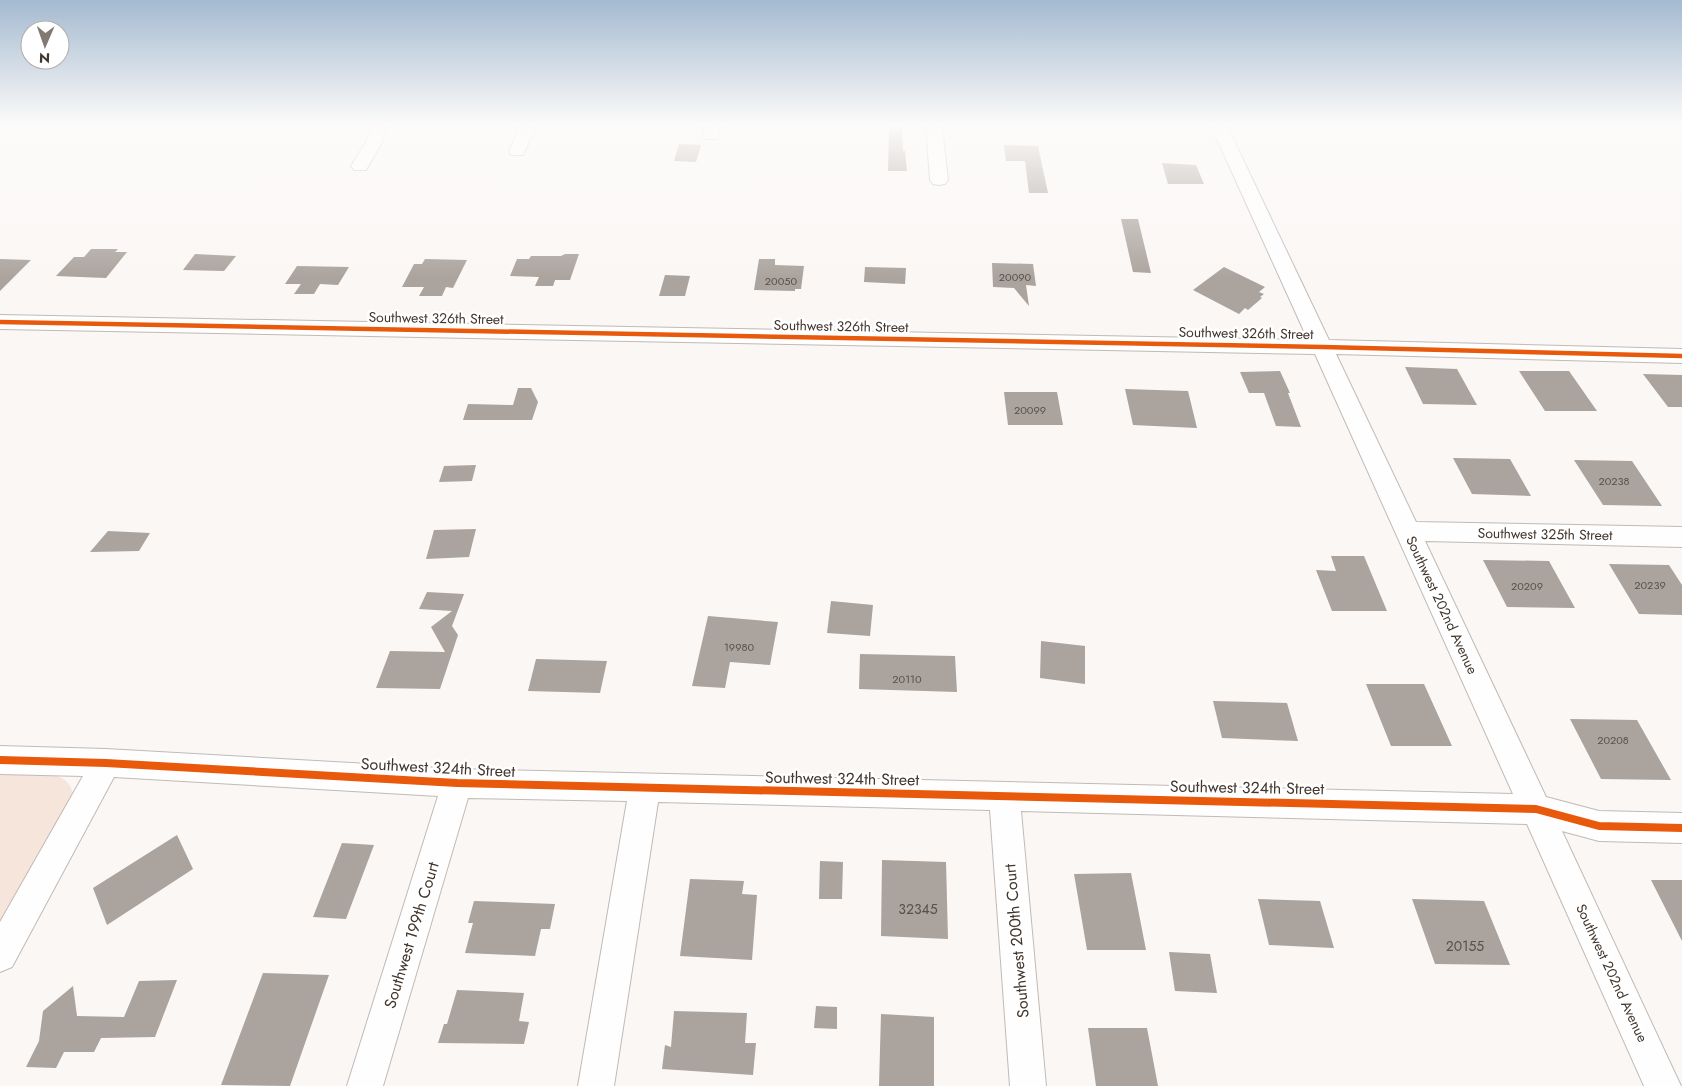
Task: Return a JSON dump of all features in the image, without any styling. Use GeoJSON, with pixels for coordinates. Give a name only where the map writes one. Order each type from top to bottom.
{"type":"FeatureCollection","features":[{"type":"Feature","properties":{"kind":"street","name":"Southwest 202nd Avenue"},"geometry":{"type":"LineString","coordinates":[[1243,177],[1663,1086]]}},
{"type":"Feature","properties":{"kind":"street","name":"Southwest 326th Street"},"geometry":{"type":"LineString","coordinates":[[0,322],[1323,347],[1682,356]]}},
{"type":"Feature","properties":{"kind":"street","name":"Southwest 325th Street"},"geometry":{"type":"LineString","coordinates":[[1408,531],[1682,537]]}},
{"type":"Feature","properties":{"kind":"street","name":"Southwest 324th Street"},"geometry":{"type":"LineString","coordinates":[[0,760],[106,763],[458,783],[1536,809],[1600,826],[1682,828]]}},
{"type":"Feature","properties":{"kind":"street"},"geometry":{"type":"LineString","coordinates":[[0,955],[106,763]]}},
{"type":"Feature","properties":{"kind":"street","name":"Southwest 199th Court"},"geometry":{"type":"LineString","coordinates":[[366,1086],[458,783]]}},
{"type":"Feature","properties":{"kind":"street"},"geometry":{"type":"LineString","coordinates":[[596,1086],[644,787]]}},
{"type":"Feature","properties":{"kind":"street","name":"Southwest 200th Court"},"geometry":{"type":"LineString","coordinates":[[1004,795],[1028,1086]]}},
{"type":"Feature","properties":{"kind":"shaded area"},"geometry":{"type":"Polygon","coordinates":[[[0,772],[34,772],[57,776],[71,788],[73,799],[0,934],[0,772]]]}},
{"type":"Feature","properties":{"kind":"building"},"geometry":{"type":"Polygon","coordinates":[[[1027,177],[1045,177],[1048,193],[1029,193],[1027,177]]]}},
{"type":"Feature","properties":{"kind":"building"},"geometry":{"type":"Polygon","coordinates":[[[1166,177],[1201,177],[1204,184],[1168,184],[1166,177]]]}},
{"type":"Feature","properties":{"kind":"building"},"geometry":{"type":"Polygon","coordinates":[[[1121,219],[1138,219],[1151,273],[1133,272],[1121,219]]]}},
{"type":"Feature","properties":{"kind":"building"},"geometry":{"type":"Polygon","coordinates":[[[91,249],[118,249],[115,252],[127,252],[106,278],[56,276],[74,257],[84,257],[91,249]]]}},
{"type":"Feature","properties":{"kind":"building"},"geometry":{"type":"Polygon","coordinates":[[[195,254],[236,256],[224,271],[183,270],[195,254]]]}},
{"type":"Feature","properties":{"kind":"building"},"geometry":{"type":"Polygon","coordinates":[[[565,254],[579,254],[570,280],[555,280],[553,286],[535,286],[539,277],[510,276],[517,259],[529,259],[531,256],[561,256],[565,254]]]}},
{"type":"Feature","properties":{"kind":"building"},"geometry":{"type":"Polygon","coordinates":[[[0,259],[31,260],[0,291],[0,259]]]}},
{"type":"Feature","properties":{"kind":"building"},"geometry":{"type":"Polygon","coordinates":[[[425,259],[467,260],[453,288],[446,287],[442,296],[419,296],[424,287],[402,287],[414,264],[422,264],[425,259]]]}},
{"type":"Feature","properties":{"kind":"building"},"geometry":{"type":"Polygon","coordinates":[[[759,259],[775,259],[775,265],[804,266],[801,289],[795,289],[795,291],[754,290],[759,259]]]}},
{"type":"Feature","properties":{"kind":"building"},"geometry":{"type":"Polygon","coordinates":[[[992,263],[1033,264],[1036,286],[1026,285],[1029,306],[1014,288],[993,287],[992,263]]]}},
{"type":"Feature","properties":{"kind":"building"},"geometry":{"type":"Polygon","coordinates":[[[297,266],[349,267],[338,285],[320,284],[314,294],[294,294],[301,284],[285,284],[297,266]]]}},
{"type":"Feature","properties":{"kind":"building"},"geometry":{"type":"Polygon","coordinates":[[[865,267],[906,268],[905,284],[864,282],[865,267]]]}},
{"type":"Feature","properties":{"kind":"building"},"geometry":{"type":"Polygon","coordinates":[[[1224,267],[1265,287],[1259,292],[1264,294],[1260,297],[1262,298],[1248,310],[1245,308],[1239,314],[1193,290],[1224,267]]]}},
{"type":"Feature","properties":{"kind":"building"},"geometry":{"type":"Polygon","coordinates":[[[665,275],[690,276],[685,296],[659,296],[665,275]]]}},
{"type":"Feature","properties":{"kind":"building"},"geometry":{"type":"Polygon","coordinates":[[[1405,367],[1457,369],[1477,405],[1423,404],[1405,367]]]}},
{"type":"Feature","properties":{"kind":"building"},"geometry":{"type":"Polygon","coordinates":[[[1280,371],[1290,393],[1288,393],[1301,427],[1276,426],[1264,393],[1249,393],[1240,372],[1280,371]]]}},
{"type":"Feature","properties":{"kind":"building"},"geometry":{"type":"Polygon","coordinates":[[[1519,371],[1569,371],[1597,411],[1545,411],[1519,371]]]}},
{"type":"Feature","properties":{"kind":"building"},"geometry":{"type":"Polygon","coordinates":[[[1643,374],[1682,375],[1682,407],[1668,407],[1643,374]]]}},
{"type":"Feature","properties":{"kind":"building"},"geometry":{"type":"Polygon","coordinates":[[[518,388],[531,388],[538,402],[532,420],[463,420],[468,404],[513,405],[518,388]]]}},
{"type":"Feature","properties":{"kind":"building"},"geometry":{"type":"Polygon","coordinates":[[[1125,389],[1188,391],[1197,428],[1133,425],[1125,389]]]}},
{"type":"Feature","properties":{"kind":"building"},"geometry":{"type":"Polygon","coordinates":[[[1004,392],[1057,392],[1063,425],[1008,425],[1004,392]]]}},
{"type":"Feature","properties":{"kind":"building"},"geometry":{"type":"Polygon","coordinates":[[[1453,458],[1510,459],[1531,496],[1472,494],[1453,458]]]}},
{"type":"Feature","properties":{"kind":"building"},"geometry":{"type":"Polygon","coordinates":[[[1574,460],[1632,461],[1662,506],[1603,505],[1574,460]]]}},
{"type":"Feature","properties":{"kind":"building"},"geometry":{"type":"Polygon","coordinates":[[[476,465],[472,481],[439,482],[444,466],[476,465]]]}},
{"type":"Feature","properties":{"kind":"building"},"geometry":{"type":"Polygon","coordinates":[[[476,529],[469,557],[426,559],[434,530],[476,529]]]}},
{"type":"Feature","properties":{"kind":"building"},"geometry":{"type":"Polygon","coordinates":[[[108,531],[150,533],[139,551],[90,552],[108,531]]]}},
{"type":"Feature","properties":{"kind":"building"},"geometry":{"type":"Polygon","coordinates":[[[1331,556],[1364,556],[1387,611],[1332,611],[1316,570],[1336,571],[1331,556]]]}},
{"type":"Feature","properties":{"kind":"building"},"geometry":{"type":"Polygon","coordinates":[[[1483,560],[1549,561],[1575,608],[1507,607],[1483,560]]]}},
{"type":"Feature","properties":{"kind":"building"},"geometry":{"type":"Polygon","coordinates":[[[1609,564],[1669,565],[1682,585],[1682,615],[1639,614],[1609,564]]]}},
{"type":"Feature","properties":{"kind":"building"},"geometry":{"type":"Polygon","coordinates":[[[427,592],[464,594],[452,626],[458,635],[440,689],[376,688],[390,651],[445,652],[431,627],[452,611],[419,609],[427,592]]]}},
{"type":"Feature","properties":{"kind":"building"},"geometry":{"type":"Polygon","coordinates":[[[831,601],[873,605],[870,636],[827,633],[831,601]]]}},
{"type":"Feature","properties":{"kind":"building"},"geometry":{"type":"Polygon","coordinates":[[[708,616],[778,622],[770,665],[730,662],[725,688],[692,686],[708,616]]]}},
{"type":"Feature","properties":{"kind":"building"},"geometry":{"type":"Polygon","coordinates":[[[1041,641],[1085,646],[1085,684],[1040,678],[1041,641]]]}},
{"type":"Feature","properties":{"kind":"building"},"geometry":{"type":"Polygon","coordinates":[[[860,654],[955,656],[957,692],[859,689],[860,654]]]}},
{"type":"Feature","properties":{"kind":"building"},"geometry":{"type":"Polygon","coordinates":[[[536,659],[607,661],[600,693],[528,691],[536,659]]]}},
{"type":"Feature","properties":{"kind":"building"},"geometry":{"type":"Polygon","coordinates":[[[1366,684],[1424,684],[1452,746],[1391,746],[1366,684]]]}},
{"type":"Feature","properties":{"kind":"building"},"geometry":{"type":"Polygon","coordinates":[[[1213,701],[1287,703],[1298,741],[1222,738],[1213,701]]]}},
{"type":"Feature","properties":{"kind":"building"},"geometry":{"type":"Polygon","coordinates":[[[1570,719],[1637,720],[1671,780],[1601,779],[1570,719]]]}},
{"type":"Feature","properties":{"kind":"building"},"geometry":{"type":"Polygon","coordinates":[[[177,835],[193,869],[107,925],[93,888],[177,835]]]}},
{"type":"Feature","properties":{"kind":"building"},"geometry":{"type":"Polygon","coordinates":[[[342,843],[374,845],[346,919],[313,917],[342,843]]]}},
{"type":"Feature","properties":{"kind":"building"},"geometry":{"type":"Polygon","coordinates":[[[882,860],[946,862],[948,939],[881,936],[882,860]]]}},
{"type":"Feature","properties":{"kind":"building"},"geometry":{"type":"Polygon","coordinates":[[[820,861],[843,862],[842,899],[819,899],[820,861]]]}},
{"type":"Feature","properties":{"kind":"building"},"geometry":{"type":"Polygon","coordinates":[[[1131,873],[1146,950],[1087,950],[1074,874],[1131,873]]]}},
{"type":"Feature","properties":{"kind":"building"},"geometry":{"type":"Polygon","coordinates":[[[690,879],[744,881],[742,894],[757,895],[752,960],[680,956],[690,879]]]}},
{"type":"Feature","properties":{"kind":"building"},"geometry":{"type":"Polygon","coordinates":[[[1651,880],[1682,880],[1682,941],[1651,880]]]}},
{"type":"Feature","properties":{"kind":"building"},"geometry":{"type":"Polygon","coordinates":[[[1258,899],[1320,901],[1334,948],[1269,945],[1258,899]]]}},
{"type":"Feature","properties":{"kind":"building"},"geometry":{"type":"Polygon","coordinates":[[[1412,899],[1484,901],[1510,965],[1435,964],[1412,899]]]}},
{"type":"Feature","properties":{"kind":"building"},"geometry":{"type":"Polygon","coordinates":[[[474,901],[555,904],[550,929],[541,929],[535,956],[465,953],[473,923],[468,923],[474,901]]]}},
{"type":"Feature","properties":{"kind":"building"},"geometry":{"type":"Polygon","coordinates":[[[1169,952],[1210,954],[1217,993],[1175,991],[1169,952]]]}},
{"type":"Feature","properties":{"kind":"building"},"geometry":{"type":"Polygon","coordinates":[[[263,973],[329,975],[290,1086],[221,1085],[263,973]]]}},
{"type":"Feature","properties":{"kind":"building"},"geometry":{"type":"Polygon","coordinates":[[[177,980],[155,1037],[101,1038],[94,1052],[64,1052],[56,1068],[26,1067],[39,1041],[43,1011],[73,986],[77,1016],[124,1017],[139,981],[177,980]]]}},
{"type":"Feature","properties":{"kind":"building"},"geometry":{"type":"Polygon","coordinates":[[[457,990],[524,993],[519,1021],[529,1022],[524,1044],[438,1043],[444,1024],[447,1024],[457,990]]]}},
{"type":"Feature","properties":{"kind":"building"},"geometry":{"type":"Polygon","coordinates":[[[816,1006],[837,1007],[837,1029],[814,1028],[816,1006]]]}},
{"type":"Feature","properties":{"kind":"building"},"geometry":{"type":"Polygon","coordinates":[[[674,1011],[747,1013],[745,1043],[756,1043],[753,1075],[662,1069],[665,1045],[671,1047],[674,1011]]]}},
{"type":"Feature","properties":{"kind":"building"},"geometry":{"type":"Polygon","coordinates":[[[881,1014],[934,1017],[934,1086],[879,1086],[881,1014]]]}},
{"type":"Feature","properties":{"kind":"building"},"geometry":{"type":"Polygon","coordinates":[[[1088,1028],[1147,1028],[1158,1086],[1096,1086],[1088,1028]]]}},
{"type":"Feature","properties":{"kind":"cycle path"},"geometry":{"type":"LineString","coordinates":[[0,322],[1323,347],[1682,356]]}},
{"type":"Feature","properties":{"kind":"cycle path"},"geometry":{"type":"LineString","coordinates":[[0,760],[106,763],[457,783],[1536,809],[1599,826],[1682,828]]}}]}
